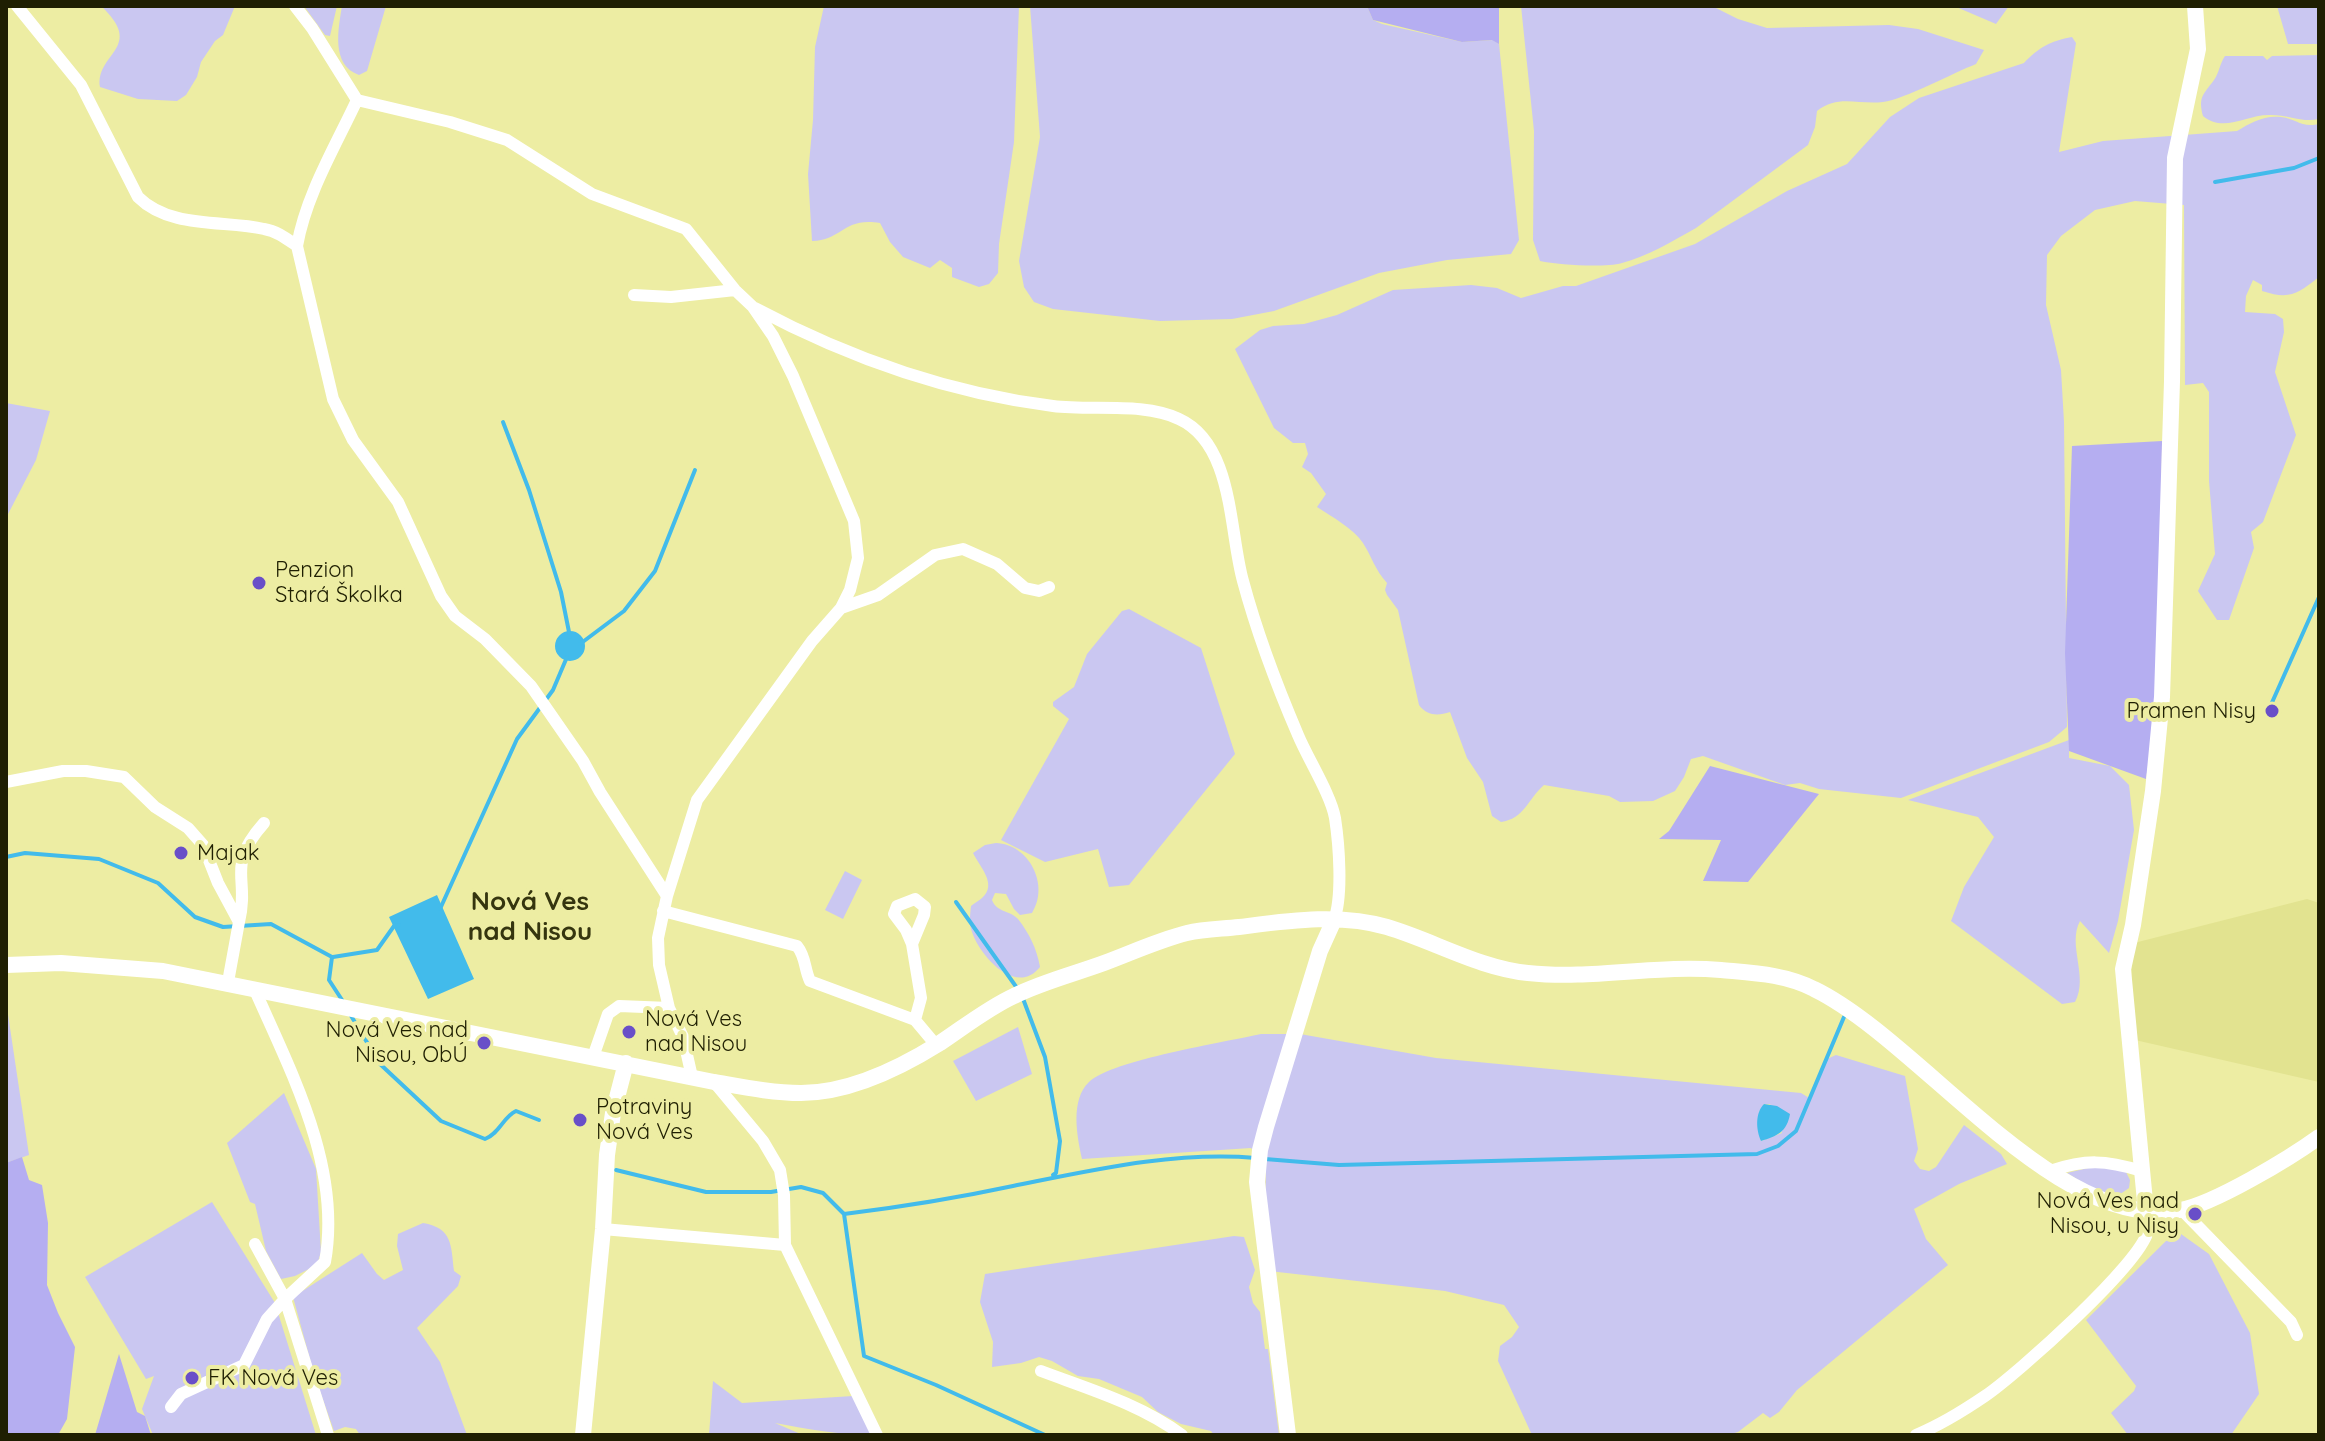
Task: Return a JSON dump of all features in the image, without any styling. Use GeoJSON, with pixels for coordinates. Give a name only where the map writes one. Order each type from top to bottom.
{"type":"FeatureCollection","features":[{"type":"Feature","properties":{"kind":"street"},"geometry":{"type":"LineString","coordinates":[[17,6],[81,85],[138,197],[149,207],[211,224],[266,229],[283,235],[297,246]]}},
{"type":"Feature","properties":{"kind":"street"},"geometry":{"type":"LineString","coordinates":[[295,6],[357,100],[450,122],[507,140],[592,194],[686,229],[735,290],[753,307],[773,336],[854,521],[858,558],[850,590],[841,608],[812,641],[697,800],[667,896],[658,938],[659,965],[669,1008],[683,1037],[692,1077]]}},
{"type":"Feature","properties":{"kind":"street"},"geometry":{"type":"LineString","coordinates":[[1916,1435],[1936,1427],[1987,1395],[2025,1365],[2078,1315],[2140,1249],[2148,1230],[2123,969],[2133,925],[2151,803],[2162,697],[2175,158],[2198,49],[2195,6]]}},
{"type":"Feature","properties":{"kind":"street"},"geometry":{"type":"LineString","coordinates":[[357,100],[301,223],[297,246],[333,399],[353,440],[398,502],[441,596],[455,616],[485,639],[531,686],[583,761],[667,896]]}},
{"type":"Feature","properties":{"kind":"street"},"geometry":{"type":"LineString","coordinates":[[634,295],[671,297],[735,290]]}},
{"type":"Feature","properties":{"kind":"street"},"geometry":{"type":"LineString","coordinates":[[753,307],[786,325],[896,370],[944,384],[1051,406],[1148,410],[1180,419],[1206,443],[1223,474],[1243,582],[1298,736],[1334,816],[1340,904],[1320,951],[1266,1127],[1257,1182],[1288,1435]]}},
{"type":"Feature","properties":{"kind":"street"},"geometry":{"type":"LineString","coordinates":[[773,336],[786,325]]}},
{"type":"Feature","properties":{"kind":"street"},"geometry":{"type":"LineString","coordinates":[[841,608],[878,595],[935,555],[963,549],[997,564],[1025,588],[1039,591],[1049,587]]}},
{"type":"Feature","properties":{"kind":"street"},"geometry":{"type":"LineString","coordinates":[[6,782],[63,771],[124,777],[155,807],[198,838],[239,922]]}},
{"type":"Feature","properties":{"kind":"street"},"geometry":{"type":"LineString","coordinates":[[228,982],[242,909],[239,879],[242,853],[264,823]]}},
{"type":"Feature","properties":{"kind":"street"},"geometry":{"type":"LineString","coordinates":[[663,911],[797,946],[805,955],[805,970],[810,981],[915,1020],[936,1045]]}},
{"type":"Feature","properties":{"kind":"street"},"geometry":{"type":"LineString","coordinates":[[6,965],[95,964],[163,971],[714,1082],[775,1092],[807,1093],[873,1077],[936,1045],[1012,996],[1186,933],[1306,919],[1334,920],[1382,925],[1494,966],[1523,972],[1581,976],[1699,968],[1772,974],[1797,981],[1841,1004],[1883,1034],[2024,1154],[2081,1191],[2104,1202],[2146,1212],[2182,1210],[2207,1200],[2286,1159],[2319,1137]]}},
{"type":"Feature","properties":{"kind":"street"},"geometry":{"type":"LineString","coordinates":[[912,944],[921,998],[915,1020]]}},
{"type":"Feature","properties":{"kind":"street"},"geometry":{"type":"LineString","coordinates":[[171,1407],[181,1394],[244,1365],[267,1319],[325,1262],[328,1244],[326,1201],[320,1163],[303,1098],[254,988]]}},
{"type":"Feature","properties":{"kind":"street"},"geometry":{"type":"LineString","coordinates":[[593,1057],[608,1014],[619,1006],[669,1008]]}},
{"type":"Feature","properties":{"kind":"street"},"geometry":{"type":"LineString","coordinates":[[583,1435],[607,1155],[613,1113],[626,1063]]}},
{"type":"Feature","properties":{"kind":"street"},"geometry":{"type":"LineString","coordinates":[[714,1082],[763,1141],[780,1170],[785,1245],[877,1435]]}},
{"type":"Feature","properties":{"kind":"street"},"geometry":{"type":"LineString","coordinates":[[2050,1171],[2072,1163],[2096,1160],[2142,1171]]}},
{"type":"Feature","properties":{"kind":"street"},"geometry":{"type":"LineString","coordinates":[[2182,1210],[2291,1322],[2297,1335]]}},
{"type":"Feature","properties":{"kind":"street"},"geometry":{"type":"LineString","coordinates":[[603,1229],[785,1245]]}},
{"type":"Feature","properties":{"kind":"street"},"geometry":{"type":"LineString","coordinates":[[255,1244],[285,1299],[328,1435]]}},
{"type":"Feature","properties":{"kind":"street"},"geometry":{"type":"LineString","coordinates":[[1041,1371],[1134,1407],[1182,1435]]}},
{"type":"Feature","properties":{"kind":"shaded area"},"geometry":{"type":"Polygon","coordinates":[[[101,6],[235,6],[223,35],[215,41],[201,62],[197,77],[186,95],[177,101],[138,99],[100,87],[100,75],[119,41],[114,20],[101,6]]]}},
{"type":"Feature","properties":{"kind":"shaded area"},"geometry":{"type":"Polygon","coordinates":[[[304,6],[337,6],[330,36],[325,35],[304,6]]]}},
{"type":"Feature","properties":{"kind":"shaded area"},"geometry":{"type":"Polygon","coordinates":[[[342,6],[386,6],[367,71],[359,75],[350,70],[340,55],[338,36],[342,6]]]}},
{"type":"Feature","properties":{"kind":"shaded area"},"geometry":{"type":"Polygon","coordinates":[[[824,6],[1019,6],[1014,142],[999,244],[998,273],[989,284],[979,287],[952,277],[952,268],[940,260],[930,268],[903,257],[880,223],[858,223],[830,237],[812,241],[808,174],[815,47],[824,6]]]}},
{"type":"Feature","properties":{"kind":"shaded area"},"geometry":{"type":"Polygon","coordinates":[[[1030,6],[1367,6],[1373,20],[1382,24],[1462,42],[1493,40],[1499,44],[1519,240],[1511,254],[1447,260],[1379,273],[1274,311],[1232,319],[1160,321],[1053,309],[1034,302],[1024,287],[1019,261],[1040,137],[1030,6]]]}},
{"type":"Feature","properties":{"kind":"shaded area"},"geometry":{"type":"Polygon","coordinates":[[[1367,6],[1499,6],[1499,44],[1492,40],[1462,42],[1373,20],[1367,6]]]}},
{"type":"Feature","properties":{"kind":"shaded area"},"geometry":{"type":"Polygon","coordinates":[[[1521,6],[1712,6],[1738,19],[1767,28],[1889,25],[1918,29],[1984,50],[1976,64],[1904,96],[1883,102],[1841,101],[1825,106],[1817,111],[1808,145],[1696,228],[1659,248],[1614,265],[1558,264],[1540,261],[1533,240],[1534,131],[1521,6]]]}},
{"type":"Feature","properties":{"kind":"shaded area"},"geometry":{"type":"Polygon","coordinates":[[[1954,6],[2009,6],[1996,24],[1954,6]]]}},
{"type":"Feature","properties":{"kind":"shaded area"},"geometry":{"type":"Polygon","coordinates":[[[2277,6],[2319,6],[2319,44],[2288,44],[2277,6]]]}},
{"type":"Feature","properties":{"kind":"shaded area"},"geometry":{"type":"Polygon","coordinates":[[[2072,37],[2076,43],[2059,152],[2103,141],[2237,131],[2269,117],[2286,118],[2308,125],[2319,124],[2319,277],[2287,295],[2262,291],[2262,285],[2253,280],[2246,296],[2245,312],[2275,314],[2283,319],[2284,332],[2275,372],[2296,435],[2263,522],[2251,532],[2254,548],[2229,620],[2217,620],[2198,591],[2215,554],[2209,481],[2209,392],[2203,383],[2185,385],[2184,205],[2135,201],[2095,210],[2061,236],[2047,255],[2046,305],[2061,370],[2064,422],[2067,727],[2049,742],[1901,798],[1819,789],[1800,783],[1785,785],[1703,756],[1691,759],[1675,791],[1653,801],[1620,802],[1609,796],[1544,785],[1515,817],[1501,822],[1492,816],[1483,782],[1467,758],[1450,712],[1433,714],[1419,705],[1398,610],[1387,595],[1387,583],[1359,538],[1317,507],[1326,494],[1311,473],[1302,467],[1308,454],[1305,443],[1293,443],[1274,428],[1235,349],[1260,330],[1304,324],[1337,315],[1393,290],[1471,285],[1497,288],[1521,298],[1563,286],[1576,286],[1695,244],[1787,191],[1847,164],[1890,117],[1919,98],[2024,63],[2046,46],[2072,37]]]}},
{"type":"Feature","properties":{"kind":"shaded area"},"geometry":{"type":"Polygon","coordinates":[[[2319,55],[2319,119],[2269,115],[2219,123],[2203,116],[2202,96],[2216,77],[2225,56],[2263,56],[2267,60],[2272,56],[2319,55]]]}},
{"type":"Feature","properties":{"kind":"shaded area"},"geometry":{"type":"Polygon","coordinates":[[[6,403],[50,411],[36,460],[6,518],[6,403]]]}},
{"type":"Feature","properties":{"kind":"shaded area"},"geometry":{"type":"Polygon","coordinates":[[[2162,441],[2160,687],[2146,779],[2069,751],[2065,653],[2072,446],[2162,441]]]}},
{"type":"Feature","properties":{"kind":"shaded area"},"geometry":{"type":"Polygon","coordinates":[[[1129,609],[1201,648],[1235,754],[1129,885],[1109,887],[1098,849],[1045,862],[1001,840],[1069,719],[1053,706],[1053,702],[1074,687],[1087,654],[1122,611],[1129,609]]]}},
{"type":"Feature","properties":{"kind":"shaded area"},"geometry":{"type":"Polygon","coordinates":[[[2069,740],[2069,758],[2110,766],[2129,785],[2134,830],[2118,921],[2109,953],[2080,921],[2076,940],[2079,992],[2075,1002],[2062,1004],[1951,921],[1964,887],[1994,837],[1978,817],[1908,800],[2069,740]]]}},
{"type":"Feature","properties":{"kind":"shaded area"},"geometry":{"type":"Polygon","coordinates":[[[1710,766],[1819,794],[1748,882],[1703,881],[1721,840],[1659,839],[1669,831],[1710,766]]]}},
{"type":"Feature","properties":{"kind":"shaded area"},"geometry":{"type":"Polygon","coordinates":[[[985,845],[1008,845],[1027,858],[1039,890],[1032,913],[1020,915],[1006,894],[995,893],[992,900],[997,907],[1018,919],[1035,948],[1040,967],[1031,975],[1020,978],[1000,970],[991,962],[976,942],[970,926],[971,906],[982,898],[988,887],[986,875],[973,853],[985,845]]]}},
{"type":"Feature","properties":{"kind":"shaded area"},"geometry":{"type":"Polygon","coordinates":[[[845,871],[862,880],[843,919],[825,910],[845,871]]]}},
{"type":"Feature","properties":{"kind":"shaded area"},"geometry":{"type":"Polygon","coordinates":[[[2307,899],[2319,903],[2319,1082],[2135,1040],[2130,991],[2134,943],[2307,899]]]}},
{"type":"Feature","properties":{"kind":"shaded area"},"geometry":{"type":"Polygon","coordinates":[[[6,1001],[29,1155],[6,1163],[6,1001]]]}},
{"type":"Feature","properties":{"kind":"shaded area"},"geometry":{"type":"Polygon","coordinates":[[[1018,1027],[1032,1074],[976,1101],[953,1061],[1018,1027]]]}},
{"type":"Feature","properties":{"kind":"shaded area"},"geometry":{"type":"Polygon","coordinates":[[[1261,1034],[1300,1034],[1436,1058],[1801,1093],[1811,1099],[1827,1059],[1836,1055],[1905,1076],[1918,1149],[1914,1161],[1920,1169],[1929,1171],[1936,1167],[1964,1125],[2001,1154],[2007,1164],[1959,1184],[1914,1209],[1926,1239],[1948,1265],[1797,1390],[1770,1418],[1763,1413],[1738,1432],[1727,1435],[1532,1435],[1498,1361],[1500,1346],[1519,1327],[1504,1305],[1445,1291],[1269,1271],[1266,1166],[1251,1148],[1082,1159],[1077,1108],[1089,1082],[1121,1066],[1144,1059],[1261,1034]],[[1764,1104],[1759,1112],[1761,1141],[1782,1133],[1770,1104],[1764,1104]]]}},
{"type":"Feature","properties":{"kind":"shaded area"},"geometry":{"type":"Polygon","coordinates":[[[284,1093],[316,1169],[321,1252],[317,1265],[281,1279],[266,1251],[255,1204],[250,1202],[227,1143],[284,1093]]]}},
{"type":"Feature","properties":{"kind":"shaded area"},"geometry":{"type":"Polygon","coordinates":[[[22,1157],[29,1180],[42,1185],[48,1223],[47,1285],[75,1347],[67,1419],[58,1435],[6,1435],[6,1163],[22,1157]]]}},
{"type":"Feature","properties":{"kind":"shaded area"},"geometry":{"type":"Polygon","coordinates":[[[2088,1168],[2126,1172],[2130,1180],[2129,1188],[2116,1197],[2103,1195],[2067,1173],[2088,1168]]]}},
{"type":"Feature","properties":{"kind":"shaded area"},"geometry":{"type":"Polygon","coordinates":[[[212,1202],[275,1303],[316,1435],[153,1435],[142,1409],[154,1376],[146,1379],[85,1277],[212,1202]]]}},
{"type":"Feature","properties":{"kind":"shaded area"},"geometry":{"type":"Polygon","coordinates":[[[423,1223],[433,1225],[445,1234],[451,1246],[454,1271],[461,1276],[458,1286],[417,1328],[440,1362],[467,1435],[360,1435],[356,1429],[345,1427],[334,1431],[314,1374],[293,1297],[362,1253],[384,1280],[403,1270],[397,1246],[398,1234],[423,1223]]]}},
{"type":"Feature","properties":{"kind":"shaded area"},"geometry":{"type":"Polygon","coordinates":[[[2181,1234],[2209,1254],[2250,1333],[2259,1394],[2231,1435],[2128,1435],[2111,1413],[2136,1386],[2086,1320],[2166,1241],[2181,1234]]]}},
{"type":"Feature","properties":{"kind":"shaded area"},"geometry":{"type":"Polygon","coordinates":[[[1234,1236],[1244,1237],[1255,1270],[1249,1287],[1253,1303],[1260,1312],[1265,1349],[1268,1349],[1279,1435],[1214,1435],[1211,1431],[1181,1424],[1158,1412],[1142,1397],[1099,1379],[1078,1376],[1039,1357],[992,1367],[993,1342],[980,1302],[985,1274],[1234,1236]]]}},
{"type":"Feature","properties":{"kind":"shaded area"},"geometry":{"type":"Polygon","coordinates":[[[119,1354],[137,1412],[145,1416],[151,1435],[95,1435],[119,1354]]]}},
{"type":"Feature","properties":{"kind":"shaded area"},"geometry":{"type":"Polygon","coordinates":[[[713,1381],[742,1403],[853,1396],[872,1435],[836,1433],[775,1423],[803,1435],[709,1435],[713,1381]]]}},
{"type":"Feature","properties":{"kind":"water"},"geometry":{"type":"Polygon","coordinates":[[[570,631],[580,636],[585,646],[580,656],[570,661],[560,656],[555,646],[560,636],[570,631]]]}},
{"type":"Feature","properties":{"kind":"water"},"geometry":{"type":"Polygon","coordinates":[[[437,895],[474,979],[428,999],[389,917],[437,895]]]}},
{"type":"Feature","properties":{"kind":"water"},"geometry":{"type":"Polygon","coordinates":[[[1764,1104],[1777,1106],[1790,1114],[1780,1132],[1761,1141],[1757,1122],[1764,1104]]]}},
{"type":"Feature","properties":{"kind":"waterway"},"geometry":{"type":"LineString","coordinates":[[2215,182],[2294,168],[2319,158]]}},
{"type":"Feature","properties":{"kind":"waterway"},"geometry":{"type":"LineString","coordinates":[[503,422],[529,490],[561,592],[570,637]]}},
{"type":"Feature","properties":{"kind":"waterway"},"geometry":{"type":"LineString","coordinates":[[580,644],[624,611],[655,571],[695,470]]}},
{"type":"Feature","properties":{"kind":"waterway"},"geometry":{"type":"LineString","coordinates":[[2270,707],[2319,597]]}},
{"type":"Feature","properties":{"kind":"waterway"},"geometry":{"type":"LineString","coordinates":[[440,909],[517,739],[553,690],[567,657]]}},
{"type":"Feature","properties":{"kind":"waterway"},"geometry":{"type":"LineString","coordinates":[[6,857],[25,853],[99,859],[158,883],[195,917],[223,927],[271,924],[332,957],[329,980],[344,1003]]}},
{"type":"Feature","properties":{"kind":"waterway"},"geometry":{"type":"LineString","coordinates":[[956,902],[1017,988]]}},
{"type":"Feature","properties":{"kind":"waterway"},"geometry":{"type":"LineString","coordinates":[[333,957],[377,950],[394,926],[399,925]]}},
{"type":"Feature","properties":{"kind":"waterway"},"geometry":{"type":"LineString","coordinates":[[1022,996],[1045,1057],[1060,1141],[1056,1173],[1053,1175]]}},
{"type":"Feature","properties":{"kind":"waterway"},"geometry":{"type":"LineString","coordinates":[[350,1014],[380,1064],[441,1121],[485,1139],[516,1111],[539,1120]]}},
{"type":"Feature","properties":{"kind":"waterway"},"geometry":{"type":"LineString","coordinates":[[1265,1159],[1339,1165],[1757,1154],[1778,1146],[1796,1131],[1844,1017]]}},
{"type":"Feature","properties":{"kind":"waterway"},"geometry":{"type":"LineString","coordinates":[[844,1214],[950,1198],[1134,1163],[1195,1157],[1256,1158]]}},
{"type":"Feature","properties":{"kind":"waterway"},"geometry":{"type":"LineString","coordinates":[[616,1170],[706,1192],[771,1192],[801,1187],[823,1193],[844,1214],[864,1356],[1045,1435]]}},
{"type":"Feature","properties":{"kind":"place","name":"Penzion Stará Školka"},"geometry":{"type":"Point","coordinates":[259,583]}},
{"type":"Feature","properties":{"kind":"place","name":"Pramen Nisy"},"geometry":{"type":"Point","coordinates":[2272,711]}},
{"type":"Feature","properties":{"kind":"place","name":"Majak"},"geometry":{"type":"Point","coordinates":[181,853]}},
{"type":"Feature","properties":{"kind":"place","name":"Nová Ves nad Nisou"},"geometry":{"type":"Point","coordinates":[629,1032]}},
{"type":"Feature","properties":{"kind":"place","name":"Nová Ves nad Nisou, ObÚ"},"geometry":{"type":"Point","coordinates":[484,1043]}},
{"type":"Feature","properties":{"kind":"place","name":"Potraviny Nová Ves"},"geometry":{"type":"Point","coordinates":[580,1120]}},
{"type":"Feature","properties":{"kind":"place","name":"Nová Ves nad Nisou, u Nisy"},"geometry":{"type":"Point","coordinates":[2195,1214]}},
{"type":"Feature","properties":{"kind":"place","name":"FK Nová Ves"},"geometry":{"type":"Point","coordinates":[192,1378]}},
{"type":"Feature","properties":{"kind":"district","name":"Nová Ves nad Nisou"},"geometry":{"type":"Point","coordinates":[530,917]}}]}
